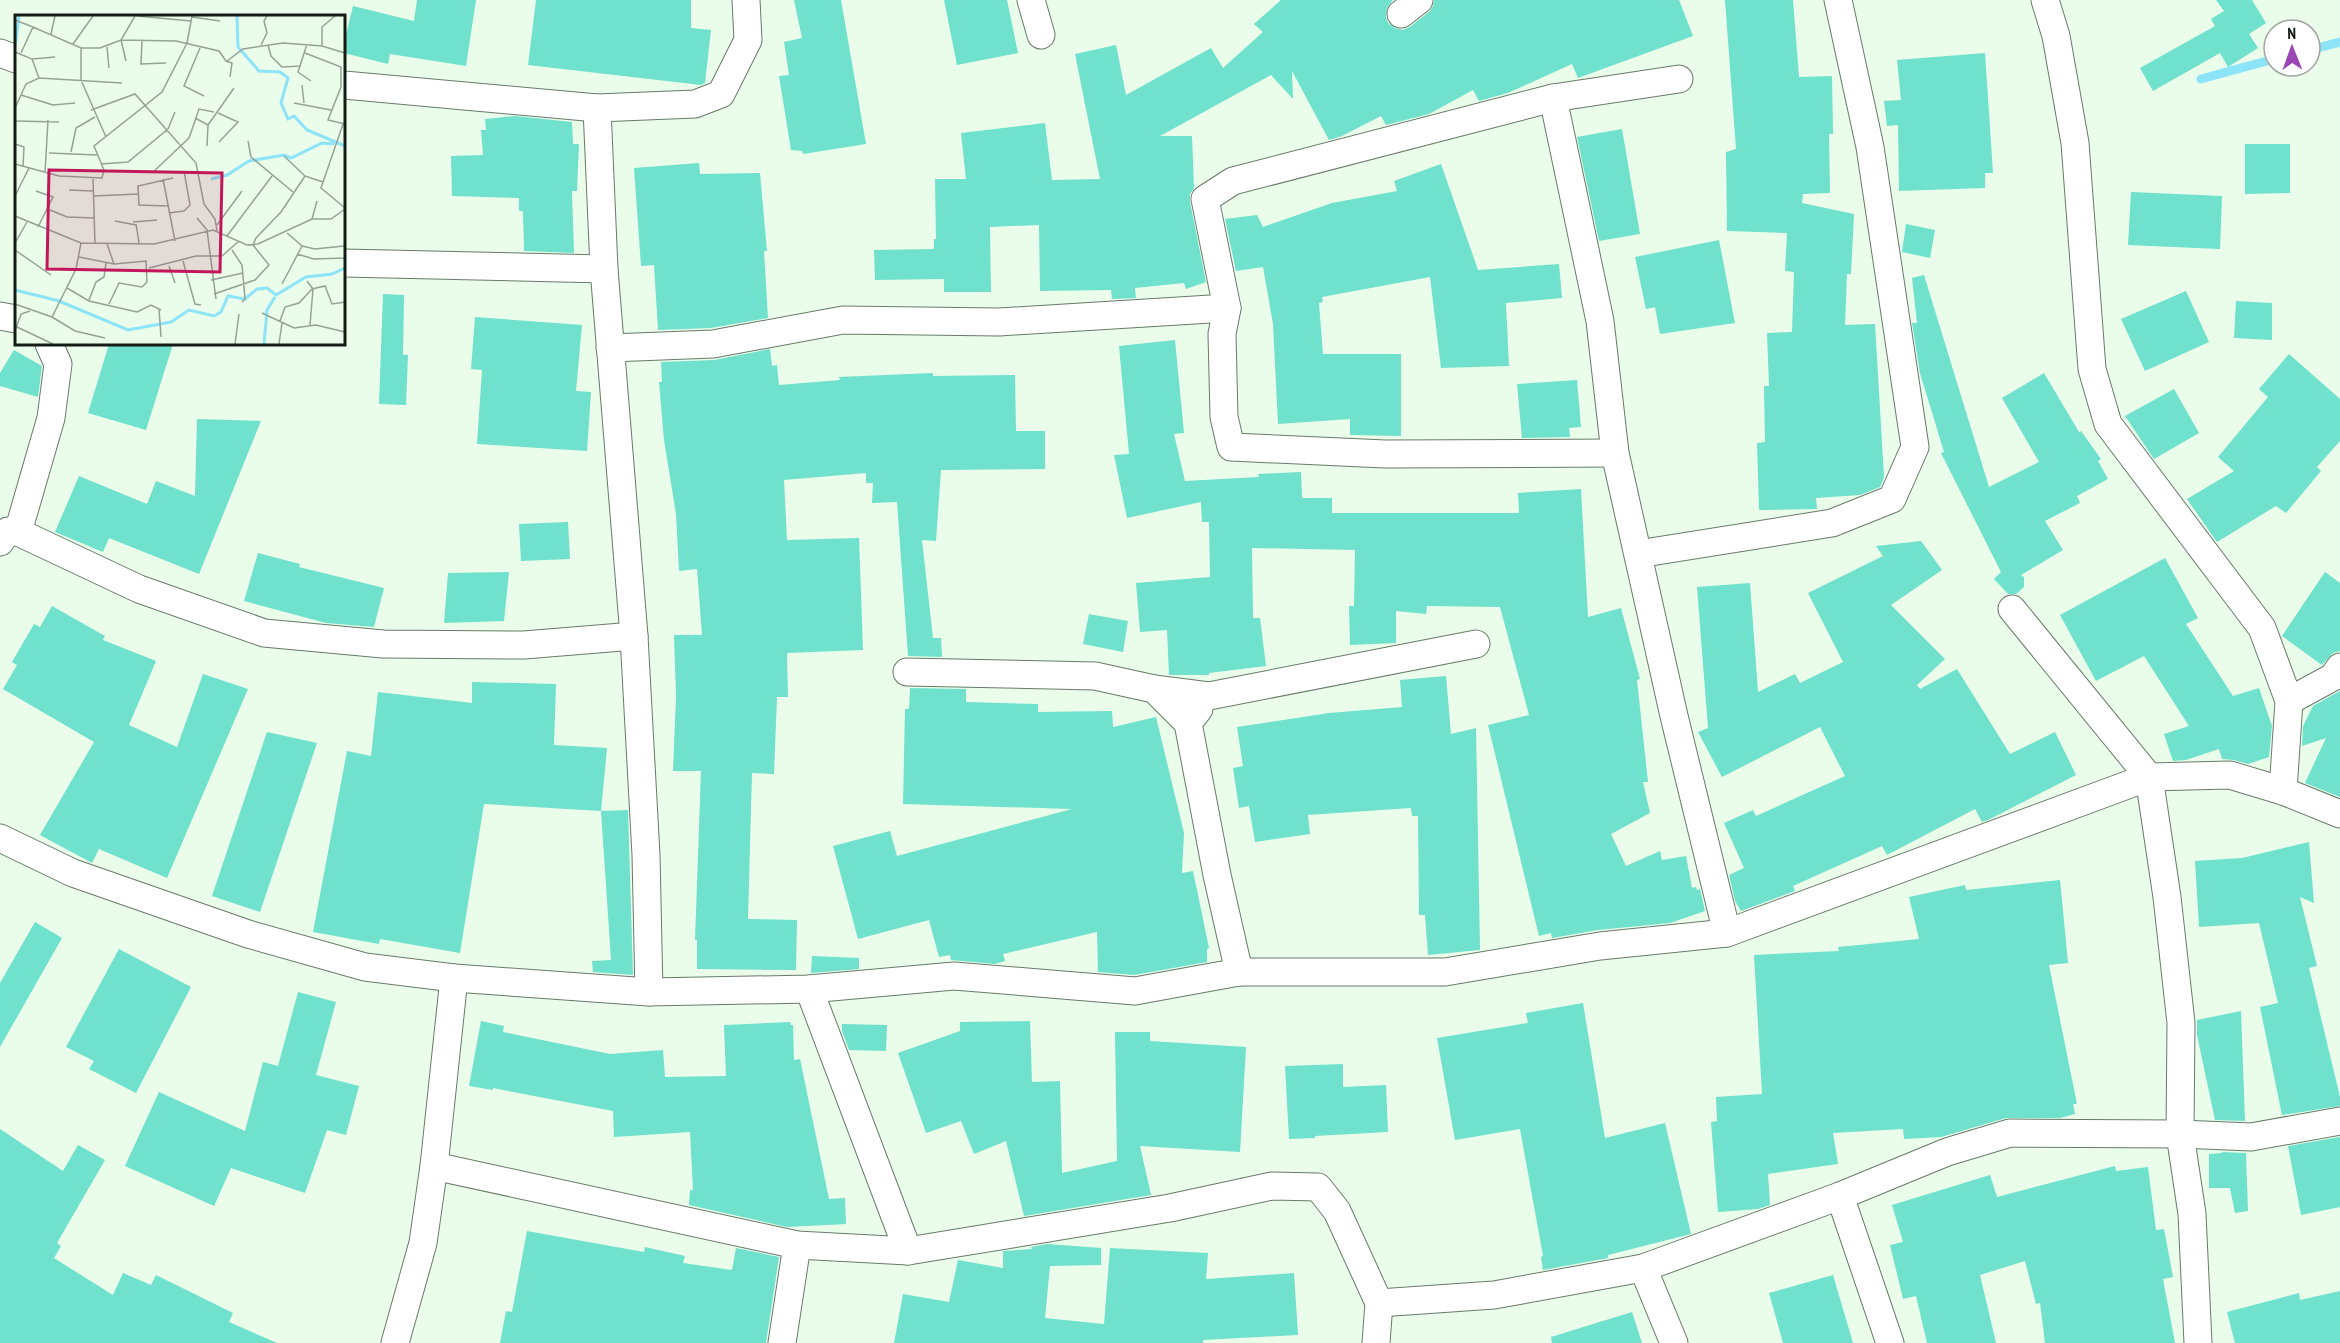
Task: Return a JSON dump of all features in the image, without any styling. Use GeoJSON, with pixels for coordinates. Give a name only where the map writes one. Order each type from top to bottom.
{"type":"FeatureCollection","features":[{"type":"Feature","properties":{"kind":"street"},"geometry":{"type":"LineString","coordinates":[[345,85],[597,108],[695,104],[721,94],[748,40],[746,0]]}},
{"type":"Feature","properties":{"kind":"street"},"geometry":{"type":"LineString","coordinates":[[1031,0],[1041,35]]}},
{"type":"Feature","properties":{"kind":"street"},"geometry":{"type":"LineString","coordinates":[[1638,554],[1832,523],[1892,498],[1915,447],[1870,147],[1838,0]]}},
{"type":"Feature","properties":{"kind":"street"},"geometry":{"type":"LineString","coordinates":[[2045,0],[2056,36],[2075,143],[2092,369],[2108,424],[2262,628],[2289,701],[2283,791]]}},
{"type":"Feature","properties":{"kind":"street"},"geometry":{"type":"LineString","coordinates":[[0,53],[15,59]]}},
{"type":"Feature","properties":{"kind":"street"},"geometry":{"type":"LineString","coordinates":[[1615,453],[1385,454],[1231,447],[1224,417],[1222,334],[1227,308],[1205,199],[1233,181],[1553,98],[1679,79]]}},
{"type":"Feature","properties":{"kind":"street"},"geometry":{"type":"LineString","coordinates":[[1553,98],[1600,321],[1615,453],[1726,933]]}},
{"type":"Feature","properties":{"kind":"street"},"geometry":{"type":"LineString","coordinates":[[597,108],[604,269],[634,636],[646,855],[649,992]]}},
{"type":"Feature","properties":{"kind":"street"},"geometry":{"type":"LineString","coordinates":[[345,263],[604,269]]}},
{"type":"Feature","properties":{"kind":"street"},"geometry":{"type":"LineString","coordinates":[[610,348],[713,344],[843,320],[999,322],[1227,308]]}},
{"type":"Feature","properties":{"kind":"street"},"geometry":{"type":"LineString","coordinates":[[0,316],[15,319]]}},
{"type":"Feature","properties":{"kind":"street"},"geometry":{"type":"LineString","coordinates":[[49,345],[58,364],[51,418],[9,537],[139,589],[264,633],[395,644],[524,645],[634,636]]}},
{"type":"Feature","properties":{"kind":"street"},"geometry":{"type":"LineString","coordinates":[[2012,609],[2149,777],[2167,897],[2181,1023],[2180,1134],[2192,1214],[2198,1343]]}},
{"type":"Feature","properties":{"kind":"street"},"geometry":{"type":"LineString","coordinates":[[907,672],[1095,676],[1209,696],[1476,644]]}},
{"type":"Feature","properties":{"kind":"street"},"geometry":{"type":"LineString","coordinates":[[2289,701],[2333,677],[2340,667]]}},
{"type":"Feature","properties":{"kind":"street"},"geometry":{"type":"LineString","coordinates":[[1154,688],[1188,723],[1217,874],[1239,972]]}},
{"type":"Feature","properties":{"kind":"street"},"geometry":{"type":"LineString","coordinates":[[1188,723],[1209,696]]}},
{"type":"Feature","properties":{"kind":"street"},"geometry":{"type":"LineString","coordinates":[[0,838],[73,873],[248,934],[365,967],[454,978],[649,992],[809,989],[954,976],[1135,991],[1239,972],[1445,972],[1600,946],[1726,933],[2149,777],[2230,775],[2283,791],[2340,814]]}},
{"type":"Feature","properties":{"kind":"street"},"geometry":{"type":"LineString","coordinates":[[395,1343],[423,1243],[434,1166],[454,978]]}},
{"type":"Feature","properties":{"kind":"street"},"geometry":{"type":"LineString","coordinates":[[809,989],[908,1251]]}},
{"type":"Feature","properties":{"kind":"street"},"geometry":{"type":"LineString","coordinates":[[1379,1302],[1494,1294],[1643,1268],[1840,1196],[1947,1152],[2010,1133],[2180,1134],[2251,1137],[2340,1120]]}},
{"type":"Feature","properties":{"kind":"street"},"geometry":{"type":"LineString","coordinates":[[434,1166],[797,1245],[908,1251],[1170,1208],[1272,1186],[1318,1187],[1337,1211],[1379,1302],[1376,1343]]}},
{"type":"Feature","properties":{"kind":"street"},"geometry":{"type":"LineString","coordinates":[[1840,1196],[1890,1343]]}},
{"type":"Feature","properties":{"kind":"street"},"geometry":{"type":"LineString","coordinates":[[782,1343],[797,1245]]}},
{"type":"Feature","properties":{"kind":"street"},"geometry":{"type":"LineString","coordinates":[[1643,1268],[1674,1343]]}},
{"type":"Feature","properties":{"kind":"building"},"geometry":{"type":"Polygon","coordinates":[[[417,0],[476,0],[466,66],[390,54],[388,64],[345,53],[345,39],[353,6],[414,21],[417,0]]]}},
{"type":"Feature","properties":{"kind":"building"},"geometry":{"type":"Polygon","coordinates":[[[536,0],[691,0],[691,28],[711,30],[705,83],[701,85],[528,65],[536,0]]]}},
{"type":"Feature","properties":{"kind":"building"},"geometry":{"type":"Polygon","coordinates":[[[794,0],[841,0],[866,144],[803,154],[802,151],[791,150],[779,76],[789,75],[784,42],[802,38],[794,0]]]}},
{"type":"Feature","properties":{"kind":"building"},"geometry":{"type":"Polygon","coordinates":[[[944,0],[1007,0],[1018,53],[957,65],[944,0]]]}},
{"type":"Feature","properties":{"kind":"building"},"geometry":{"type":"Polygon","coordinates":[[[1281,0],[1393,0],[1387,8],[1388,23],[1403,30],[1429,12],[1434,0],[1679,0],[1693,36],[1578,78],[1572,64],[1508,93],[1479,101],[1473,90],[1429,114],[1386,125],[1381,116],[1342,136],[1329,140],[1292,71],[1293,99],[1271,75],[1160,136],[1192,136],[1194,188],[1190,194],[1190,202],[1206,282],[1186,289],[1184,283],[1135,288],[1136,298],[1112,299],[1111,290],[1040,291],[1039,225],[990,227],[991,292],[944,292],[944,279],[875,280],[874,250],[934,249],[934,239],[936,239],[935,179],[966,179],[961,133],[1045,123],[1052,180],[1100,179],[1075,54],[1116,45],[1126,95],[1211,48],[1223,68],[1263,32],[1254,24],[1281,0]]]}},
{"type":"Feature","properties":{"kind":"building"},"geometry":{"type":"Polygon","coordinates":[[[1725,0],[1793,0],[1799,77],[1832,76],[1833,134],[1829,134],[1830,193],[1803,194],[1802,203],[1854,214],[1851,274],[1847,274],[1845,325],[1875,324],[1884,477],[1880,487],[1860,495],[1816,498],[1817,509],[1759,510],[1757,443],[1765,442],[1764,386],[1769,386],[1767,333],[1792,332],[1794,272],[1785,271],[1787,233],[1727,231],[1726,152],[1736,149],[1725,0]]]}},
{"type":"Feature","properties":{"kind":"building"},"geometry":{"type":"Polygon","coordinates":[[[2216,0],[2252,0],[2263,18],[2262,26],[2249,34],[2258,48],[2228,67],[2220,53],[2153,91],[2140,68],[2215,26],[2211,19],[2224,11],[2216,0]]]}},
{"type":"Feature","properties":{"kind":"building"},"geometry":{"type":"Polygon","coordinates":[[[1985,53],[1993,173],[1985,173],[1985,188],[1899,191],[1898,125],[1887,126],[1884,101],[1901,100],[1897,60],[1985,53]]]}},
{"type":"Feature","properties":{"kind":"building"},"geometry":{"type":"Polygon","coordinates":[[[515,116],[572,122],[573,144],[579,144],[577,191],[572,191],[574,253],[524,251],[523,211],[519,211],[519,198],[452,196],[451,156],[483,155],[481,130],[486,130],[485,119],[515,116]]]}},
{"type":"Feature","properties":{"kind":"building"},"geometry":{"type":"Polygon","coordinates":[[[1622,129],[1640,234],[1599,241],[1577,137],[1622,129]]]}},
{"type":"Feature","properties":{"kind":"building"},"geometry":{"type":"Polygon","coordinates":[[[2245,144],[2290,144],[2290,193],[2245,194],[2245,144]]]}},
{"type":"Feature","properties":{"kind":"building"},"geometry":{"type":"Polygon","coordinates":[[[699,163],[700,174],[760,173],[767,251],[764,251],[768,318],[711,328],[658,330],[654,265],[641,266],[634,168],[699,163]]]}},
{"type":"Feature","properties":{"kind":"building"},"geometry":{"type":"Polygon","coordinates":[[[1441,164],[1478,270],[1559,264],[1562,298],[1506,303],[1509,366],[1441,368],[1430,277],[1322,297],[1323,302],[1319,303],[1323,354],[1401,354],[1401,436],[1350,435],[1350,419],[1278,424],[1273,324],[1263,267],[1236,271],[1225,219],[1257,215],[1263,227],[1332,203],[1397,191],[1394,181],[1441,164]]]}},
{"type":"Feature","properties":{"kind":"building"},"geometry":{"type":"Polygon","coordinates":[[[2131,192],[2222,196],[2220,249],[2128,245],[2131,192]]]}},
{"type":"Feature","properties":{"kind":"building"},"geometry":{"type":"Polygon","coordinates":[[[1906,224],[1935,230],[1930,258],[1902,252],[1906,224]]]}},
{"type":"Feature","properties":{"kind":"building"},"geometry":{"type":"Polygon","coordinates":[[[1719,240],[1735,323],[1660,334],[1655,307],[1646,309],[1635,257],[1719,240]]]}},
{"type":"Feature","properties":{"kind":"building"},"geometry":{"type":"Polygon","coordinates":[[[1924,275],[1989,487],[2039,462],[2002,398],[2044,373],[2079,432],[2081,431],[2101,459],[2098,461],[2108,479],[2077,496],[2080,503],[2045,521],[2063,550],[2021,575],[2024,577],[2024,587],[2016,594],[2008,594],[1994,579],[2001,572],[1941,453],[1944,452],[1920,373],[1912,323],[1917,323],[1912,278],[1924,275]]]}},
{"type":"Feature","properties":{"kind":"building"},"geometry":{"type":"Polygon","coordinates":[[[2186,291],[2209,342],[2145,371],[2121,319],[2186,291]]]}},
{"type":"Feature","properties":{"kind":"building"},"geometry":{"type":"Polygon","coordinates":[[[383,294],[404,295],[403,355],[408,355],[406,405],[379,404],[383,294]]]}},
{"type":"Feature","properties":{"kind":"building"},"geometry":{"type":"Polygon","coordinates":[[[2236,301],[2272,303],[2272,340],[2234,338],[2236,301]]]}},
{"type":"Feature","properties":{"kind":"building"},"geometry":{"type":"Polygon","coordinates":[[[475,317],[582,325],[576,391],[591,392],[587,451],[477,444],[482,370],[471,369],[475,317]]]}},
{"type":"Feature","properties":{"kind":"building"},"geometry":{"type":"Polygon","coordinates":[[[1175,340],[1184,433],[1174,434],[1185,481],[1301,472],[1302,498],[1332,498],[1332,513],[1519,513],[1518,493],[1581,489],[1588,617],[1621,608],[1640,679],[1637,680],[1648,782],[1643,782],[1650,813],[1611,834],[1626,866],[1660,851],[1662,860],[1686,856],[1692,888],[1700,889],[1705,911],[1670,923],[1598,930],[1552,938],[1551,933],[1539,936],[1488,725],[1529,715],[1500,607],[1427,606],[1426,614],[1396,611],[1396,643],[1350,645],[1349,606],[1354,606],[1355,550],[1252,548],[1253,618],[1260,618],[1266,666],[1209,673],[1209,675],[1169,675],[1167,630],[1140,632],[1136,583],[1210,577],[1209,522],[1202,522],[1201,502],[1127,518],[1114,455],[1129,454],[1119,346],[1175,340]]]}},
{"type":"Feature","properties":{"kind":"building"},"geometry":{"type":"Polygon","coordinates":[[[109,345],[173,345],[146,430],[88,413],[109,345]]]}},
{"type":"Feature","properties":{"kind":"building"},"geometry":{"type":"Polygon","coordinates":[[[770,349],[772,366],[777,365],[779,385],[840,380],[839,377],[933,373],[933,376],[1015,375],[1016,431],[1045,431],[1045,469],[941,470],[936,541],[922,540],[933,638],[941,638],[942,657],[908,656],[897,502],[872,503],[873,483],[866,483],[866,473],[784,480],[787,540],[859,538],[863,650],[787,653],[788,697],[777,697],[774,774],[752,773],[748,919],[797,920],[796,970],[697,969],[697,940],[695,940],[701,771],[673,771],[676,697],[674,635],[702,635],[697,569],[679,571],[676,514],[664,440],[659,382],[662,382],[661,362],[714,360],[770,349]]]}},
{"type":"Feature","properties":{"kind":"building"},"geometry":{"type":"Polygon","coordinates":[[[14,350],[42,366],[38,397],[0,386],[0,373],[14,350]]]}},
{"type":"Feature","properties":{"kind":"building"},"geometry":{"type":"Polygon","coordinates":[[[2289,354],[2340,399],[2340,441],[2317,467],[2321,471],[2286,513],[2276,506],[2217,542],[2187,499],[2234,471],[2218,457],[2268,397],[2259,389],[2289,354]]]}},
{"type":"Feature","properties":{"kind":"building"},"geometry":{"type":"Polygon","coordinates":[[[1577,380],[1581,427],[1569,428],[1570,437],[1522,438],[1517,384],[1577,380]]]}},
{"type":"Feature","properties":{"kind":"building"},"geometry":{"type":"Polygon","coordinates":[[[2174,389],[2199,433],[2154,459],[2125,416],[2174,389]]]}},
{"type":"Feature","properties":{"kind":"building"},"geometry":{"type":"Polygon","coordinates":[[[197,419],[261,421],[199,574],[109,538],[103,552],[55,532],[79,476],[147,504],[156,481],[195,496],[197,419]]]}},
{"type":"Feature","properties":{"kind":"building"},"geometry":{"type":"Polygon","coordinates":[[[568,522],[570,559],[521,561],[519,524],[568,522]]]}},
{"type":"Feature","properties":{"kind":"building"},"geometry":{"type":"Polygon","coordinates":[[[1921,541],[1942,570],[1891,605],[1945,659],[1917,685],[1920,689],[1957,669],[2010,754],[2055,732],[2076,775],[1988,820],[1982,822],[1975,809],[1887,855],[1882,846],[1793,886],[1795,891],[1741,911],[1735,901],[1729,875],[1744,868],[1724,823],[1753,810],[1756,816],[1845,776],[1820,727],[1722,777],[1698,732],[1708,728],[1697,587],[1750,583],[1758,692],[1795,674],[1800,683],[1843,662],[1808,593],[1883,556],[1876,546],[1921,541]]]}},
{"type":"Feature","properties":{"kind":"building"},"geometry":{"type":"Polygon","coordinates":[[[258,553],[300,564],[299,567],[384,588],[374,627],[326,623],[244,601],[258,553]]]}},
{"type":"Feature","properties":{"kind":"building"},"geometry":{"type":"Polygon","coordinates":[[[2165,558],[2198,618],[2186,624],[2233,696],[2259,688],[2272,726],[2269,757],[2248,764],[2222,759],[2219,749],[2186,760],[2173,761],[2164,734],[2189,726],[2144,656],[2096,681],[2060,615],[2165,558]]]}},
{"type":"Feature","properties":{"kind":"building"},"geometry":{"type":"Polygon","coordinates":[[[509,572],[504,621],[444,623],[448,573],[509,572]]]}},
{"type":"Feature","properties":{"kind":"building"},"geometry":{"type":"Polygon","coordinates":[[[2325,572],[2340,583],[2340,651],[2333,653],[2322,665],[2282,636],[2325,572]]]}},
{"type":"Feature","properties":{"kind":"building"},"geometry":{"type":"Polygon","coordinates":[[[52,606],[105,636],[103,640],[156,661],[129,725],[177,747],[203,674],[248,689],[167,878],[99,849],[92,863],[40,835],[94,742],[3,689],[17,665],[12,662],[34,624],[40,627],[52,606]]]}},
{"type":"Feature","properties":{"kind":"building"},"geometry":{"type":"Polygon","coordinates":[[[1089,614],[1128,621],[1123,652],[1083,644],[1089,614]]]}},
{"type":"Feature","properties":{"kind":"building"},"geometry":{"type":"Polygon","coordinates":[[[1446,676],[1451,734],[1476,728],[1480,950],[1428,955],[1425,915],[1419,915],[1418,816],[1412,816],[1411,808],[1308,815],[1310,834],[1255,842],[1249,806],[1239,808],[1233,768],[1243,766],[1237,727],[1329,713],[1402,707],[1400,680],[1446,676]]]}},
{"type":"Feature","properties":{"kind":"building"},"geometry":{"type":"Polygon","coordinates":[[[472,682],[556,684],[554,745],[607,748],[601,811],[484,804],[460,953],[380,939],[379,944],[313,932],[347,751],[371,756],[378,692],[472,703],[472,682]]]}},
{"type":"Feature","properties":{"kind":"building"},"geometry":{"type":"Polygon","coordinates":[[[910,688],[966,689],[966,702],[1038,704],[1038,712],[1112,711],[1113,727],[1156,717],[1184,833],[1182,873],[1193,871],[1209,948],[1207,949],[1207,962],[1134,975],[1098,972],[1097,932],[1003,954],[1005,961],[995,964],[951,960],[950,955],[939,957],[929,920],[858,939],[833,846],[890,831],[897,856],[1072,809],[903,804],[905,709],[909,709],[910,688]]]}},
{"type":"Feature","properties":{"kind":"building"},"geometry":{"type":"Polygon","coordinates":[[[2340,691],[2340,797],[2305,783],[2326,738],[2302,746],[2303,726],[2313,706],[2340,691]]]}},
{"type":"Feature","properties":{"kind":"building"},"geometry":{"type":"Polygon","coordinates":[[[267,732],[317,743],[260,912],[212,896],[267,732]]]}},
{"type":"Feature","properties":{"kind":"building"},"geometry":{"type":"Polygon","coordinates":[[[628,810],[633,975],[593,972],[592,961],[611,960],[601,811],[628,810]]]}},
{"type":"Feature","properties":{"kind":"building"},"geometry":{"type":"Polygon","coordinates":[[[2309,842],[2314,903],[2300,897],[2317,966],[2309,968],[2340,1097],[2340,1106],[2282,1115],[2260,1007],[2278,1003],[2259,923],[2199,927],[2195,861],[2242,858],[2309,842]]]}},
{"type":"Feature","properties":{"kind":"building"},"geometry":{"type":"Polygon","coordinates":[[[2060,880],[2068,963],[2049,965],[2077,1104],[2073,1104],[2075,1114],[2060,1118],[2006,1118],[1941,1137],[1904,1139],[1903,1129],[1833,1133],[1838,1164],[1768,1174],[1770,1205],[1758,1209],[1718,1212],[1711,1122],[1717,1121],[1716,1097],[1762,1094],[1754,955],[1839,951],[1838,947],[1919,939],[1909,897],[1965,885],[1966,890],[2060,880]]]}},
{"type":"Feature","properties":{"kind":"building"},"geometry":{"type":"Polygon","coordinates":[[[35,922],[62,938],[0,1047],[0,983],[35,922]]]}},
{"type":"Feature","properties":{"kind":"building"},"geometry":{"type":"Polygon","coordinates":[[[119,949],[191,987],[136,1093],[89,1069],[94,1061],[66,1047],[119,949]]]}},
{"type":"Feature","properties":{"kind":"building"},"geometry":{"type":"Polygon","coordinates":[[[812,956],[859,958],[859,969],[811,973],[812,956]]]}},
{"type":"Feature","properties":{"kind":"building"},"geometry":{"type":"Polygon","coordinates":[[[298,992],[336,1002],[316,1075],[359,1086],[346,1135],[327,1130],[305,1193],[231,1168],[214,1206],[125,1166],[159,1092],[245,1131],[263,1062],[278,1066],[298,992]]]}},
{"type":"Feature","properties":{"kind":"building"},"geometry":{"type":"Polygon","coordinates":[[[1583,1003],[1605,1138],[1665,1123],[1691,1234],[1608,1255],[1608,1258],[1543,1270],[1541,1257],[1543,1256],[1520,1129],[1455,1140],[1437,1038],[1528,1023],[1526,1013],[1583,1003]]]}},
{"type":"Feature","properties":{"kind":"building"},"geometry":{"type":"Polygon","coordinates":[[[2241,1011],[2245,1121],[2215,1120],[2197,1035],[2197,1020],[2241,1011]]]}},
{"type":"Feature","properties":{"kind":"building"},"geometry":{"type":"Polygon","coordinates":[[[481,1021],[504,1026],[503,1032],[610,1054],[663,1050],[665,1077],[726,1076],[724,1025],[790,1022],[793,1025],[794,1060],[800,1059],[829,1199],[845,1198],[846,1224],[787,1227],[689,1205],[690,1190],[693,1190],[690,1132],[614,1137],[613,1111],[493,1088],[493,1090],[469,1086],[481,1021]]]}},
{"type":"Feature","properties":{"kind":"building"},"geometry":{"type":"Polygon","coordinates":[[[1030,1021],[1032,1082],[1060,1081],[1062,1173],[1117,1161],[1115,1032],[1150,1032],[1150,1041],[1246,1047],[1240,1152],[1140,1146],[1151,1195],[1024,1216],[1006,1141],[974,1154],[961,1121],[926,1133],[898,1053],[960,1031],[960,1022],[1030,1021]]]}},
{"type":"Feature","properties":{"kind":"building"},"geometry":{"type":"Polygon","coordinates":[[[842,1024],[887,1025],[886,1051],[849,1050],[842,1031],[842,1024]]]}},
{"type":"Feature","properties":{"kind":"building"},"geometry":{"type":"Polygon","coordinates":[[[1343,1064],[1343,1087],[1386,1085],[1388,1132],[1289,1139],[1285,1066],[1343,1064]]]}},
{"type":"Feature","properties":{"kind":"building"},"geometry":{"type":"Polygon","coordinates":[[[0,1129],[63,1171],[78,1145],[105,1160],[57,1243],[61,1246],[54,1258],[113,1295],[123,1273],[151,1285],[156,1275],[233,1313],[229,1322],[277,1343],[0,1343],[0,1129]]]}},
{"type":"Feature","properties":{"kind":"building"},"geometry":{"type":"Polygon","coordinates":[[[2340,1137],[2340,1207],[2301,1215],[2288,1146],[2340,1137]]]}},
{"type":"Feature","properties":{"kind":"building"},"geometry":{"type":"Polygon","coordinates":[[[2246,1153],[2248,1211],[2235,1213],[2230,1188],[2209,1188],[2209,1154],[2246,1153]]]}},
{"type":"Feature","properties":{"kind":"building"},"geometry":{"type":"Polygon","coordinates":[[[2115,1166],[2116,1171],[2148,1167],[2156,1230],[2164,1229],[2173,1277],[2163,1279],[2175,1343],[2045,1343],[2040,1303],[2036,1304],[2025,1261],[1980,1275],[1996,1343],[1927,1343],[1916,1296],[1903,1299],[1890,1245],[1903,1242],[1892,1205],[1990,1175],[1997,1197],[2115,1166]]]}},
{"type":"Feature","properties":{"kind":"building"},"geometry":{"type":"Polygon","coordinates":[[[527,1231],[644,1252],[645,1247],[685,1256],[683,1263],[732,1270],[736,1248],[779,1257],[766,1343],[500,1343],[506,1311],[512,1312],[527,1231]]]}},
{"type":"Feature","properties":{"kind":"building"},"geometry":{"type":"Polygon","coordinates":[[[1047,1244],[1101,1248],[1101,1265],[1050,1266],[1045,1318],[1104,1324],[1110,1248],[1208,1253],[1206,1279],[1294,1273],[1298,1335],[1203,1340],[1203,1343],[894,1343],[903,1294],[949,1302],[958,1260],[1003,1268],[1003,1251],[1032,1249],[1031,1247],[1047,1244]]]}},
{"type":"Feature","properties":{"kind":"building"},"geometry":{"type":"Polygon","coordinates":[[[1833,1275],[1853,1343],[1783,1343],[1769,1293],[1833,1275]]]}},
{"type":"Feature","properties":{"kind":"building"},"geometry":{"type":"Polygon","coordinates":[[[2340,1291],[2340,1343],[2235,1343],[2227,1312],[2299,1293],[2300,1300],[2340,1291]]]}},
{"type":"Feature","properties":{"kind":"building"},"geometry":{"type":"Polygon","coordinates":[[[1632,1312],[1642,1343],[1552,1343],[1551,1337],[1632,1312]]]}},
{"type":"Feature","properties":{"kind":"waterway"},"geometry":{"type":"LineString","coordinates":[[2322,47],[2340,42]]}},
{"type":"Feature","properties":{"kind":"waterway"},"geometry":{"type":"LineString","coordinates":[[2201,79],[2262,62]]}}]}
